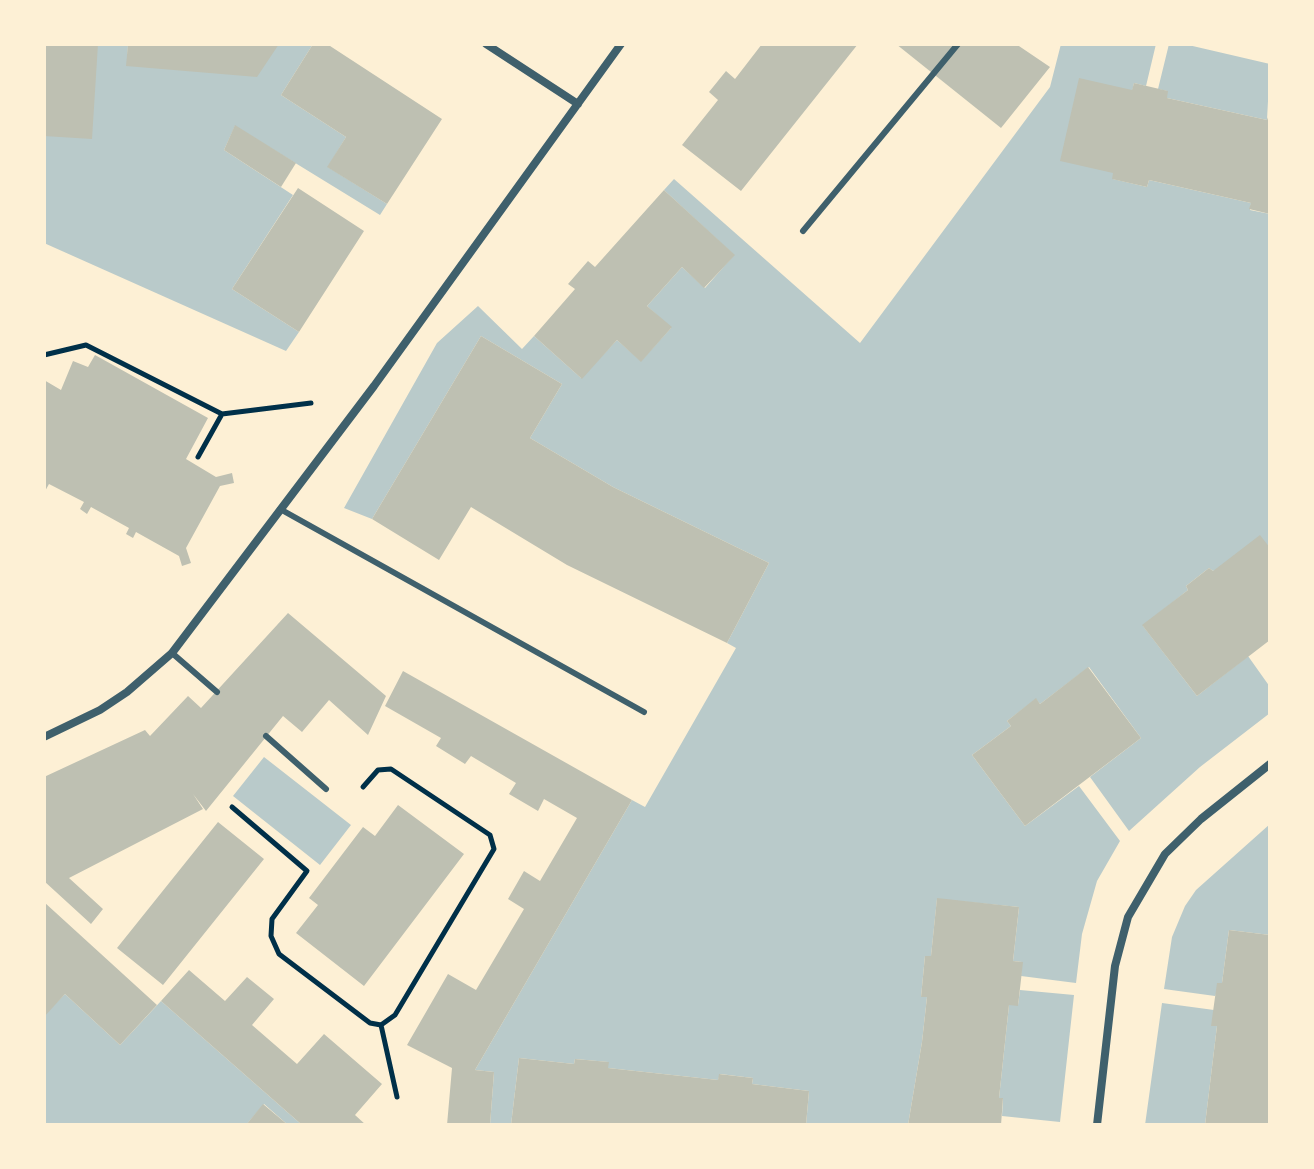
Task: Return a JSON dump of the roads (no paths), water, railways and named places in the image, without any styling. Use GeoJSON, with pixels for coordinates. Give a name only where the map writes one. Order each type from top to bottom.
{"type":"FeatureCollection","features":[{"type":"Feature","properties":{"kind":"street"},"geometry":{"type":"LineString","coordinates":[[486,44],[578,104]]}},
{"type":"Feature","properties":{"kind":"street"},"geometry":{"type":"LineString","coordinates":[[44,737],[100,710],[127,692],[172,653],[621,44]]}},
{"type":"Feature","properties":{"kind":"street"},"geometry":{"type":"LineString","coordinates":[[1097,1125],[1115,966],[1128,917],[1165,854],[1201,819],[1270,764]]}},
{"type":"Feature","properties":{"kind":"lane"},"geometry":{"type":"LineString","coordinates":[[803,231],[958,44]]}},
{"type":"Feature","properties":{"kind":"lane"},"geometry":{"type":"LineString","coordinates":[[280,509],[644,712]]}},
{"type":"Feature","properties":{"kind":"lane"},"geometry":{"type":"LineString","coordinates":[[172,653],[217,692]]}},
{"type":"Feature","properties":{"kind":"lane"},"geometry":{"type":"LineString","coordinates":[[266,736],[326,789]]}}]}
